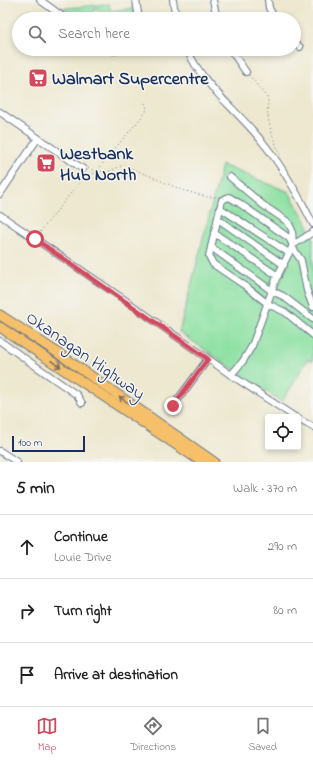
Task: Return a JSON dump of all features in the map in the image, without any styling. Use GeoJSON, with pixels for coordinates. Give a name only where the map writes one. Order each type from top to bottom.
{"type":"FeatureCollection","features":[{"type":"Feature","properties":{"kind":"highway","name":"Okanagan Highway"},"geometry":{"type":"LineString","coordinates":[[0,315],[55,351],[214,462]]}},
{"type":"Feature","properties":{"kind":"highway"},"geometry":{"type":"LineString","coordinates":[[0,321],[30,341],[55,351]]}},
{"type":"Feature","properties":{"kind":"highway","name":"Okanagan Highway"},"geometry":{"type":"LineString","coordinates":[[0,327],[202,462]]}},
{"type":"Feature","properties":{"kind":"street"},"geometry":{"type":"LineString","coordinates":[[40,0],[56,12]]}},
{"type":"Feature","properties":{"kind":"street"},"geometry":{"type":"LineString","coordinates":[[136,0],[138,12]]}},
{"type":"Feature","properties":{"kind":"street"},"geometry":{"type":"LineString","coordinates":[[173,0],[175,12]]}},
{"type":"Feature","properties":{"kind":"street"},"geometry":{"type":"LineString","coordinates":[[213,0],[216,12]]}},
{"type":"Feature","properties":{"kind":"street"},"geometry":{"type":"LineString","coordinates":[[268,0],[271,12]]}},
{"type":"Feature","properties":{"kind":"street"},"geometry":{"type":"LineString","coordinates":[[191,56],[210,86],[260,138],[282,168],[302,201],[313,224]]}},
{"type":"Feature","properties":{"kind":"street"},"geometry":{"type":"LineString","coordinates":[[235,56],[246,72]]}},
{"type":"Feature","properties":{"kind":"street"},"geometry":{"type":"LineString","coordinates":[[0,112],[83,167]]}},
{"type":"Feature","properties":{"kind":"street"},"geometry":{"type":"LineString","coordinates":[[0,194],[38,138]]}},
{"type":"Feature","properties":{"kind":"street"},"geometry":{"type":"LineString","coordinates":[[230,177],[263,205],[288,222],[292,230],[292,248],[278,276],[252,346],[243,362],[231,375]]}},
{"type":"Feature","properties":{"kind":"street"},"geometry":{"type":"LineString","coordinates":[[313,307],[307,291],[301,260],[292,248],[289,238],[229,197],[222,200],[209,256],[213,264],[244,285],[268,304],[285,312],[313,334]]}},
{"type":"Feature","properties":{"kind":"street"},"geometry":{"type":"LineString","coordinates":[[220,208],[292,248]]}},
{"type":"Feature","properties":{"kind":"street"},"geometry":{"type":"LineString","coordinates":[[0,215],[231,375],[290,414]]}},
{"type":"Feature","properties":{"kind":"street"},"geometry":{"type":"LineString","coordinates":[[218,218],[284,265]]}},
{"type":"Feature","properties":{"kind":"street"},"geometry":{"type":"LineString","coordinates":[[292,248],[313,232]]}},
{"type":"Feature","properties":{"kind":"street"},"geometry":{"type":"LineString","coordinates":[[214,233],[278,276]]}},
{"type":"Feature","properties":{"kind":"street"},"geometry":{"type":"LineString","coordinates":[[211,247],[272,291],[283,296],[313,318]]}},
{"type":"Feature","properties":{"kind":"street"},"geometry":{"type":"LineString","coordinates":[[0,341],[77,395],[82,403]]}},
{"type":"Feature","properties":{"kind":"street"},"geometry":{"type":"LineString","coordinates":[[173,406],[208,359]]}},
{"type":"Feature","properties":{"kind":"street"},"geometry":{"type":"LineString","coordinates":[[301,421],[313,427]]}},
{"type":"Feature","properties":{"kind":"street"},"geometry":{"type":"LineString","coordinates":[[0,451],[17,462]]}},
{"type":"Feature","properties":{"kind":"path"},"geometry":{"type":"LineString","coordinates":[[246,72],[268,99],[267,114],[270,128],[282,161]]}},
{"type":"Feature","properties":{"kind":"path"},"geometry":{"type":"LineString","coordinates":[[97,172],[109,155],[146,112],[147,108],[145,103]]}},
{"type":"Feature","properties":{"kind":"path"},"geometry":{"type":"LineString","coordinates":[[35,239],[82,179],[97,172],[110,171],[121,166],[129,167],[182,190],[207,197],[218,196],[222,200]]}},
{"type":"Feature","properties":{"kind":"path"},"geometry":{"type":"LineString","coordinates":[[83,167],[97,172]]}},
{"type":"Feature","properties":{"kind":"green space"},"geometry":{"type":"Polygon","coordinates":[[[109,4],[111,11],[133,8],[134,12],[102,12],[96,8],[93,12],[70,12],[65,9],[62,12],[56,9],[109,4]]]}},
{"type":"Feature","properties":{"kind":"green space"},"geometry":{"type":"Polygon","coordinates":[[[222,165],[289,192],[307,223],[313,237],[313,361],[308,359],[282,402],[179,332],[222,165]]]}},
{"type":"Feature","properties":{"kind":"place","name":"Walmart Supercentre"},"geometry":{"type":"Point","coordinates":[38,78]}},
{"type":"Feature","properties":{"kind":"place","name":"Westbank Hub North"},"geometry":{"type":"Point","coordinates":[46,163]}},
{"type":"Feature","properties":{"kind":"route"},"geometry":{"type":"LineString","coordinates":[[35,239],[208,359],[173,406]]}}]}
